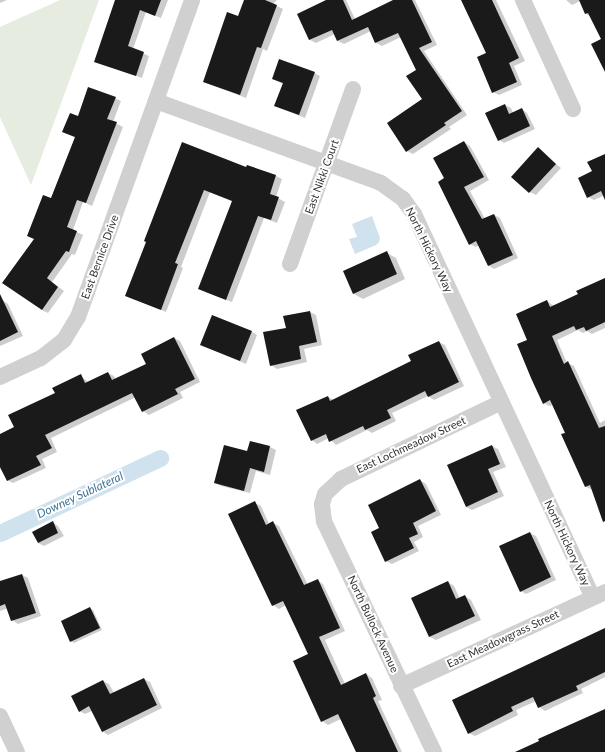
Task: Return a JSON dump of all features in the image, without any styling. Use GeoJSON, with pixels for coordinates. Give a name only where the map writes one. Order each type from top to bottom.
{"type":"FeatureCollection","features":[{"type":"Feature","properties":{"kind":"street"},"geometry":{"type":"LineString","coordinates":[[156,101],[192,0]]}},
{"type":"Feature","properties":{"kind":"street"},"geometry":{"type":"LineString","coordinates":[[523,0],[573,109]]}},
{"type":"Feature","properties":{"kind":"street","name":"East Nikki Court"},"geometry":{"type":"LineString","coordinates":[[290,264],[353,89]]}},
{"type":"Feature","properties":{"kind":"street","name":"North Hickory Way"},"geometry":{"type":"LineString","coordinates":[[156,101],[381,183],[403,199],[414,214],[502,402],[599,594]]}},
{"type":"Feature","properties":{"kind":"street","name":"East Bernice Drive"},"geometry":{"type":"LineString","coordinates":[[0,377],[41,358],[64,340],[78,317],[156,101]]}},
{"type":"Feature","properties":{"kind":"street","name":"East Lochmeadow Street"},"geometry":{"type":"LineString","coordinates":[[325,494],[332,485],[341,479],[502,402]]}},
{"type":"Feature","properties":{"kind":"street","name":"North Bullock Avenue"},"geometry":{"type":"LineString","coordinates":[[325,494],[322,504],[324,521],[401,686],[434,752]]}},
{"type":"Feature","properties":{"kind":"street","name":"East Meadowgrass Street"},"geometry":{"type":"LineString","coordinates":[[401,686],[599,594]]}},
{"type":"Feature","properties":{"kind":"street"},"geometry":{"type":"LineString","coordinates":[[0,716],[17,752]]}},
{"type":"Feature","properties":{"kind":"shaded area"},"geometry":{"type":"Polygon","coordinates":[[[60,0],[99,0],[31,185],[0,117],[0,27],[60,0]]]}},
{"type":"Feature","properties":{"kind":"water"},"geometry":{"type":"Polygon","coordinates":[[[372,216],[380,238],[379,242],[376,245],[355,254],[349,239],[357,237],[352,224],[372,216]]]}},
{"type":"Feature","properties":{"kind":"building"},"geometry":{"type":"Polygon","coordinates":[[[115,0],[161,0],[155,16],[140,10],[128,46],[144,52],[136,76],[94,62],[115,0]]]}},
{"type":"Feature","properties":{"kind":"building"},"geometry":{"type":"Polygon","coordinates":[[[244,0],[265,0],[277,5],[261,48],[257,47],[240,95],[203,82],[227,12],[238,16],[244,0]]]}},
{"type":"Feature","properties":{"kind":"building"},"geometry":{"type":"Polygon","coordinates":[[[326,0],[343,0],[352,20],[393,0],[412,0],[432,42],[419,48],[462,111],[444,123],[446,125],[406,152],[387,123],[422,99],[406,76],[416,70],[398,33],[375,43],[368,27],[337,41],[332,30],[309,40],[297,14],[326,0]]]}},
{"type":"Feature","properties":{"kind":"building"},"geometry":{"type":"Polygon","coordinates":[[[461,0],[492,0],[519,58],[509,63],[517,82],[492,93],[477,57],[486,53],[461,0]]]}},
{"type":"Feature","properties":{"kind":"building"},"geometry":{"type":"Polygon","coordinates":[[[579,0],[605,0],[605,72],[591,44],[601,39],[588,13],[585,14],[579,0]]]}},
{"type":"Feature","properties":{"kind":"building"},"geometry":{"type":"Polygon","coordinates":[[[279,59],[315,72],[299,115],[274,106],[283,83],[272,79],[279,59]]]}},
{"type":"Feature","properties":{"kind":"building"},"geometry":{"type":"Polygon","coordinates":[[[88,87],[116,97],[107,119],[117,122],[86,203],[77,200],[67,227],[77,231],[69,252],[66,251],[47,278],[58,287],[42,310],[2,283],[34,239],[27,236],[43,195],[51,198],[75,137],[62,132],[70,113],[78,116],[88,87]]]}},
{"type":"Feature","properties":{"kind":"building"},"geometry":{"type":"Polygon","coordinates":[[[505,104],[509,114],[522,108],[530,126],[498,141],[485,113],[505,104]]]}},
{"type":"Feature","properties":{"kind":"building"},"geometry":{"type":"Polygon","coordinates":[[[464,141],[484,177],[464,187],[482,219],[494,214],[513,255],[488,266],[476,241],[469,245],[438,182],[444,178],[433,158],[464,141]]]}},
{"type":"Feature","properties":{"kind":"building"},"geometry":{"type":"Polygon","coordinates":[[[182,142],[246,167],[247,165],[276,175],[270,194],[279,197],[271,220],[258,216],[226,300],[198,289],[232,201],[204,190],[175,263],[178,264],[161,310],[125,296],[146,242],[144,241],[182,142]]]}},
{"type":"Feature","properties":{"kind":"building"},"geometry":{"type":"Polygon","coordinates":[[[538,147],[556,164],[529,193],[511,177],[538,147]]]}},
{"type":"Feature","properties":{"kind":"building"},"geometry":{"type":"Polygon","coordinates":[[[605,154],[605,200],[601,191],[587,198],[578,178],[592,171],[587,162],[605,154]]]}},
{"type":"Feature","properties":{"kind":"building"},"geometry":{"type":"Polygon","coordinates":[[[387,251],[397,274],[353,294],[343,271],[387,251]]]}},
{"type":"Feature","properties":{"kind":"building"},"geometry":{"type":"Polygon","coordinates":[[[605,278],[605,322],[586,331],[584,327],[576,330],[574,326],[552,336],[564,364],[568,361],[599,428],[605,426],[605,521],[603,522],[590,485],[585,487],[561,434],[565,433],[550,400],[543,404],[531,378],[517,344],[527,340],[516,314],[547,300],[550,307],[578,294],[576,291],[605,278]]]}},
{"type":"Feature","properties":{"kind":"building"},"geometry":{"type":"Polygon","coordinates":[[[0,294],[18,332],[0,341],[0,294]]]}},
{"type":"Feature","properties":{"kind":"building"},"geometry":{"type":"Polygon","coordinates":[[[310,311],[317,342],[299,346],[301,359],[270,366],[263,332],[286,328],[283,316],[310,311]]]}},
{"type":"Feature","properties":{"kind":"building"},"geometry":{"type":"Polygon","coordinates":[[[212,315],[252,331],[240,361],[200,345],[212,315]]]}},
{"type":"Feature","properties":{"kind":"building"},"geometry":{"type":"Polygon","coordinates":[[[174,337],[195,379],[175,389],[178,394],[142,412],[132,393],[45,435],[52,448],[36,456],[41,465],[7,481],[0,467],[0,434],[14,427],[8,415],[55,393],[52,388],[81,374],[85,383],[108,372],[112,380],[146,364],[141,354],[174,337]]]}},
{"type":"Feature","properties":{"kind":"building"},"geometry":{"type":"Polygon","coordinates":[[[439,341],[459,382],[428,397],[425,391],[387,410],[391,418],[365,430],[363,426],[329,442],[326,434],[311,441],[296,410],[328,396],[330,401],[411,361],[408,355],[439,341]]]}},
{"type":"Feature","properties":{"kind":"building"},"geometry":{"type":"Polygon","coordinates":[[[250,441],[270,446],[264,472],[250,468],[244,491],[214,483],[224,445],[247,451],[250,441]]]}},
{"type":"Feature","properties":{"kind":"building"},"geometry":{"type":"Polygon","coordinates":[[[492,445],[500,464],[488,469],[498,492],[466,507],[447,465],[492,445]]]}},
{"type":"Feature","properties":{"kind":"building"},"geometry":{"type":"Polygon","coordinates":[[[420,479],[436,511],[413,523],[418,534],[409,538],[414,548],[385,562],[371,532],[379,528],[368,505],[420,479]]]}},
{"type":"Feature","properties":{"kind":"building"},"geometry":{"type":"Polygon","coordinates":[[[255,501],[266,525],[273,521],[304,585],[318,579],[340,628],[319,637],[341,685],[366,673],[376,696],[373,698],[398,752],[356,752],[338,714],[321,722],[293,661],[308,654],[283,601],[272,606],[228,514],[255,501]]]}},
{"type":"Feature","properties":{"kind":"building"},"geometry":{"type":"Polygon","coordinates":[[[53,521],[58,533],[38,543],[32,532],[53,521]]]}},
{"type":"Feature","properties":{"kind":"building"},"geometry":{"type":"Polygon","coordinates":[[[530,532],[551,577],[520,592],[499,546],[530,532]]]}},
{"type":"Feature","properties":{"kind":"building"},"geometry":{"type":"Polygon","coordinates":[[[22,574],[36,613],[11,621],[5,604],[0,606],[0,581],[22,574]]]}},
{"type":"Feature","properties":{"kind":"building"},"geometry":{"type":"Polygon","coordinates":[[[448,581],[456,599],[465,595],[475,616],[429,637],[411,598],[448,581]]]}},
{"type":"Feature","properties":{"kind":"building"},"geometry":{"type":"Polygon","coordinates":[[[90,607],[100,628],[70,642],[61,621],[90,607]]]}},
{"type":"Feature","properties":{"kind":"building"},"geometry":{"type":"Polygon","coordinates":[[[605,628],[605,672],[576,686],[578,690],[538,708],[533,697],[511,707],[513,711],[468,734],[452,700],[605,628]]]}},
{"type":"Feature","properties":{"kind":"building"},"geometry":{"type":"Polygon","coordinates":[[[144,678],[157,705],[102,732],[89,706],[79,712],[71,696],[103,680],[110,694],[144,678]]]}},
{"type":"Feature","properties":{"kind":"building"},"geometry":{"type":"Polygon","coordinates":[[[605,709],[605,752],[515,752],[539,741],[538,739],[605,709]]]}},
{"type":"Feature","properties":{"kind":"waterway","name":"Downey Sublateral"},"geometry":{"type":"LineString","coordinates":[[0,533],[160,458]]}}]}
